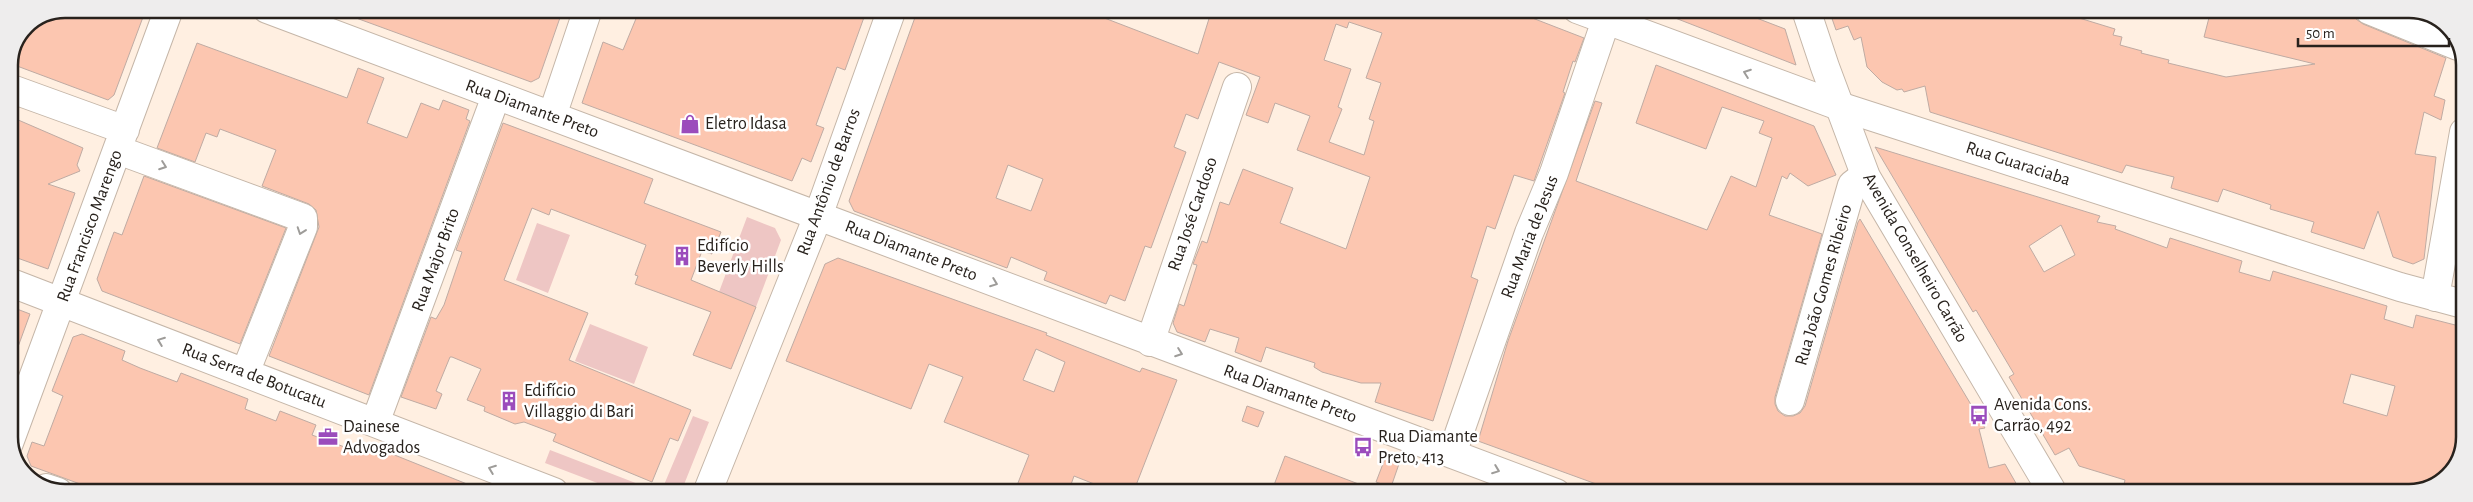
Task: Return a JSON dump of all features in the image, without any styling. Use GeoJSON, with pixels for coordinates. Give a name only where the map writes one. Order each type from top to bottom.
{"type":"FeatureCollection","features":[{"type":"Feature","properties":{"kind":"street","name":"Rua Francisco Marengo"},"geometry":{"type":"LineString","coordinates":[[18,419],[167,18]]}},
{"type":"Feature","properties":{"kind":"street","name":"Rua Diamante Preto"},"geometry":{"type":"LineString","coordinates":[[291,18],[1532,484]]}},
{"type":"Feature","properties":{"kind":"street"},"geometry":{"type":"LineString","coordinates":[[552,116],[585,18]]}},
{"type":"Feature","properties":{"kind":"street","name":"Rua Antônio de Barros"},"geometry":{"type":"LineString","coordinates":[[709,484],[818,216],[889,18]]}},
{"type":"Feature","properties":{"kind":"street","name":"Rua Guaraciaba"},"geometry":{"type":"LineString","coordinates":[[1601,18],[1839,106],[2435,297],[2456,302]]}},
{"type":"Feature","properties":{"kind":"street","name":"Avenida Conselheiro Carrão"},"geometry":{"type":"LineString","coordinates":[[1809,18],[1865,174],[2049,484]]}},
{"type":"Feature","properties":{"kind":"street"},"geometry":{"type":"LineString","coordinates":[[2389,18],[2450,43]]}},
{"type":"Feature","properties":{"kind":"street","name":"Rua Maria de Jesus"},"geometry":{"type":"LineString","coordinates":[[1452,454],[1529,233],[1554,173],[1606,20]]}},
{"type":"Feature","properties":{"kind":"street","name":"Rua José Cardoso"},"geometry":{"type":"LineString","coordinates":[[1150,342],[1237,86]]}},
{"type":"Feature","properties":{"kind":"street"},"geometry":{"type":"LineString","coordinates":[[18,92],[121,140],[303,218],[303,227],[245,373]]}},
{"type":"Feature","properties":{"kind":"street","name":"Rua Major Brito"},"geometry":{"type":"LineString","coordinates":[[375,423],[496,96]]}},
{"type":"Feature","properties":{"kind":"street","name":"Rua João Gomes Ribeiro"},"geometry":{"type":"LineString","coordinates":[[1790,401],[1852,185],[1865,174]]}},
{"type":"Feature","properties":{"kind":"street"},"geometry":{"type":"LineString","coordinates":[[2435,297],[2455,181]]}},
{"type":"Feature","properties":{"kind":"street","name":"Rua Serra de Botucatu"},"geometry":{"type":"LineString","coordinates":[[18,285],[533,484]]}},
{"type":"Feature","properties":{"kind":"shaded area"},"geometry":{"type":"Polygon","coordinates":[[[747,217],[775,228],[781,240],[756,307],[719,292],[747,217]]]}},
{"type":"Feature","properties":{"kind":"shaded area"},"geometry":{"type":"Polygon","coordinates":[[[537,223],[570,235],[548,293],[516,280],[537,223]]]}},
{"type":"Feature","properties":{"kind":"shaded area"},"geometry":{"type":"Polygon","coordinates":[[[590,324],[648,347],[634,384],[575,361],[590,324]]]}},
{"type":"Feature","properties":{"kind":"shaded area"},"geometry":{"type":"Polygon","coordinates":[[[693,416],[709,422],[684,484],[664,484],[693,416]]]}},
{"type":"Feature","properties":{"kind":"shaded area"},"geometry":{"type":"Polygon","coordinates":[[[550,450],[638,484],[600,484],[545,463],[550,450]]]}},
{"type":"Feature","properties":{"kind":"building"},"geometry":{"type":"Polygon","coordinates":[[[55,18],[143,18],[114,95],[108,100],[18,66],[18,55],[25,38],[38,25],[55,18]]]}},
{"type":"Feature","properties":{"kind":"building"},"geometry":{"type":"Polygon","coordinates":[[[356,18],[560,18],[539,78],[531,82],[356,18]]]}},
{"type":"Feature","properties":{"kind":"building"},"geometry":{"type":"Polygon","coordinates":[[[636,18],[864,18],[845,70],[837,67],[816,125],[824,128],[811,162],[802,158],[792,181],[582,103],[603,42],[623,50],[636,18]]]}},
{"type":"Feature","properties":{"kind":"building"},"geometry":{"type":"Polygon","coordinates":[[[915,18],[1104,18],[1198,54],[1209,18],[1532,18],[1584,38],[1575,62],[1573,61],[1563,92],[1565,93],[1534,181],[1514,175],[1495,229],[1487,226],[1471,277],[1478,280],[1433,421],[1375,402],[1381,383],[1361,383],[1322,372],[1314,367],[1315,363],[1266,347],[1261,362],[1235,352],[1239,338],[1210,329],[1205,342],[1177,332],[1173,323],[1179,304],[1184,306],[1197,265],[1193,264],[1202,241],[1207,243],[1220,202],[1229,205],[1243,169],[1293,188],[1280,223],[1346,249],[1370,177],[1297,150],[1310,116],[1275,103],[1268,123],[1246,115],[1260,77],[1219,62],[1198,119],[1186,114],[1174,147],[1186,152],[1151,248],[1145,246],[1125,301],[1110,295],[1106,304],[1044,280],[1047,272],[1011,257],[1007,268],[854,211],[849,201],[915,18]],[[1349,22],[1347,28],[1336,24],[1324,60],[1351,69],[1338,107],[1342,109],[1329,142],[1364,155],[1374,121],[1369,119],[1381,83],[1366,78],[1382,33],[1349,22]],[[1008,165],[996,198],[1031,211],[1043,179],[1008,165]]]}},
{"type":"Feature","properties":{"kind":"building"},"geometry":{"type":"Polygon","coordinates":[[[1675,18],[1756,18],[1785,29],[1796,65],[1675,18]]]}},
{"type":"Feature","properties":{"kind":"building"},"geometry":{"type":"Polygon","coordinates":[[[1832,18],[2079,18],[2115,29],[2113,35],[2122,37],[2120,45],[2142,51],[2141,53],[2169,60],[2168,63],[2226,77],[2315,64],[2204,37],[2209,18],[2356,18],[2363,24],[2446,58],[2434,96],[2445,100],[2441,120],[2424,112],[2415,154],[2436,157],[2424,259],[2413,264],[2393,257],[2378,211],[2364,249],[2311,232],[2314,222],[2270,209],[2271,205],[2223,189],[2218,202],[2171,188],[2174,177],[2126,165],[2122,173],[1930,112],[1925,86],[1904,92],[1902,89],[1897,90],[1882,82],[1867,67],[1861,37],[1854,40],[1848,26],[1836,30],[1832,18]]]}},
{"type":"Feature","properties":{"kind":"building"},"geometry":{"type":"Polygon","coordinates":[[[197,43],[347,98],[358,68],[384,78],[367,123],[407,138],[421,103],[439,110],[443,100],[469,110],[466,119],[470,121],[369,395],[269,356],[319,227],[316,210],[309,204],[262,186],[276,150],[220,129],[217,137],[206,133],[195,162],[157,148],[197,43]]]}},
{"type":"Feature","properties":{"kind":"building"},"geometry":{"type":"Polygon","coordinates":[[[1656,65],[1814,126],[1836,175],[1808,186],[1790,173],[1787,179],[1782,176],[1769,215],[1822,234],[1775,397],[1778,411],[1785,416],[1793,416],[1800,413],[1805,406],[1860,219],[1985,428],[1979,429],[1989,468],[2005,464],[2016,484],[1596,484],[1478,441],[1508,341],[1595,101],[1602,103],[1576,181],[1707,230],[1731,176],[1756,187],[1772,138],[1759,133],[1764,121],[1722,107],[1706,149],[1636,123],[1656,65]]]}},
{"type":"Feature","properties":{"kind":"building"},"geometry":{"type":"Polygon","coordinates":[[[18,120],[83,148],[77,165],[80,171],[48,184],[75,193],[48,269],[18,258],[18,120]]]}},
{"type":"Feature","properties":{"kind":"building"},"geometry":{"type":"Polygon","coordinates":[[[503,123],[653,179],[644,203],[721,232],[712,254],[702,251],[691,280],[756,307],[731,369],[693,355],[711,312],[635,284],[638,276],[635,275],[646,245],[551,209],[549,215],[532,208],[504,280],[588,313],[569,360],[691,410],[678,441],[670,438],[652,482],[553,441],[556,434],[524,422],[515,424],[484,411],[485,407],[467,400],[481,369],[452,357],[450,357],[436,391],[442,394],[436,409],[401,397],[431,317],[436,319],[444,305],[462,252],[456,250],[503,123]]]}},
{"type":"Feature","properties":{"kind":"building"},"geometry":{"type":"Polygon","coordinates":[[[1875,147],[2100,216],[2097,222],[2116,226],[2115,229],[2167,248],[2170,238],[2242,261],[2239,272],[2270,281],[2273,271],[2387,306],[2384,319],[2413,328],[2416,315],[2456,325],[2455,447],[2449,461],[2440,473],[2424,482],[2415,484],[2124,484],[2125,480],[2079,466],[2069,448],[2055,455],[2009,377],[2014,374],[1976,310],[1973,312],[1875,147]],[[2061,225],[2029,246],[2044,272],[2075,255],[2061,225]],[[2351,374],[2343,403],[2387,416],[2395,386],[2351,374]]]}},
{"type":"Feature","properties":{"kind":"building"},"geometry":{"type":"Polygon","coordinates":[[[144,176],[286,228],[240,344],[102,291],[97,279],[107,251],[114,232],[122,235],[144,176]]]}},
{"type":"Feature","properties":{"kind":"building"},"geometry":{"type":"Polygon","coordinates":[[[838,258],[1047,333],[1046,335],[1140,372],[1142,368],[1177,380],[1137,484],[1094,484],[1074,476],[1071,484],[1018,484],[1029,455],[944,422],[963,377],[929,364],[911,409],[786,361],[825,264],[838,258]],[[1036,349],[1023,380],[1054,392],[1065,362],[1036,349]]]}},
{"type":"Feature","properties":{"kind":"building"},"geometry":{"type":"Polygon","coordinates":[[[18,309],[30,314],[18,347],[18,309]]]}},
{"type":"Feature","properties":{"kind":"building"},"geometry":{"type":"Polygon","coordinates":[[[82,334],[125,351],[122,360],[177,382],[181,373],[248,399],[245,409],[276,421],[280,411],[316,425],[312,435],[358,452],[362,442],[467,484],[80,484],[31,466],[27,456],[32,442],[44,446],[63,396],[52,391],[73,337],[82,334]]]}},
{"type":"Feature","properties":{"kind":"building"},"geometry":{"type":"Polygon","coordinates":[[[1247,406],[1264,412],[1258,427],[1242,421],[1247,406]]]}},
{"type":"Feature","properties":{"kind":"building"},"geometry":{"type":"Polygon","coordinates":[[[1285,456],[1359,484],[1274,484],[1285,456]]]}},
{"type":"Feature","properties":{"kind":"building"},"geometry":{"type":"Polygon","coordinates":[[[1386,456],[1400,461],[1392,484],[1376,482],[1386,456]]]}},
{"type":"Feature","properties":{"kind":"place","name":"Eletro Idasa"},"geometry":{"type":"Point","coordinates":[690,124]}},
{"type":"Feature","properties":{"kind":"place","name":"Edifício Beverly Hills"},"geometry":{"type":"Point","coordinates":[682,256]}},
{"type":"Feature","properties":{"kind":"place","name":"Edifício Villaggio di Bari"},"geometry":{"type":"Point","coordinates":[509,401]}},
{"type":"Feature","properties":{"kind":"place","name":"Avenida Cons. Carrão, 492"},"geometry":{"type":"Point","coordinates":[1979,415]}},
{"type":"Feature","properties":{"kind":"place","name":"Dainese Advogados"},"geometry":{"type":"Point","coordinates":[328,437]}},
{"type":"Feature","properties":{"kind":"place","name":"Rua Diamante Preto, 413"},"geometry":{"type":"Point","coordinates":[1363,447]}}]}
